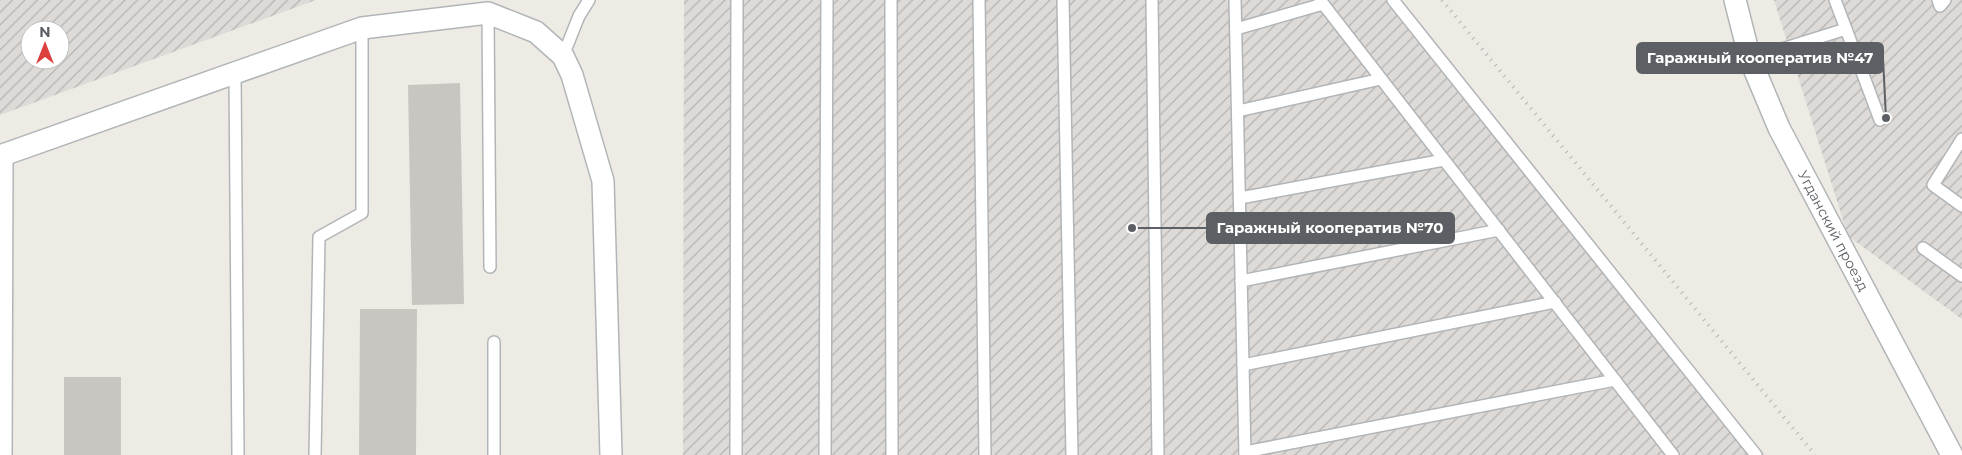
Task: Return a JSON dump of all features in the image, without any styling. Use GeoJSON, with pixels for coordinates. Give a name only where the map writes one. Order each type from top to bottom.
{"type":"FeatureCollection","features":[{"type":"Feature","properties":{"kind":"street","name":"Угданский проезд"},"geometry":{"type":"LineString","coordinates":[[1735,0],[1750,58],[1778,128],[1952,455]]}},
{"type":"Feature","properties":{"kind":"street"},"geometry":{"type":"LineString","coordinates":[[1,455],[1,156],[362,28],[488,13],[536,32],[563,56],[572,75],[603,181],[611,455]]}},
{"type":"Feature","properties":{"kind":"lane"},"geometry":{"type":"LineString","coordinates":[[563,56],[579,16],[589,0]]}},
{"type":"Feature","properties":{"kind":"lane"},"geometry":{"type":"LineString","coordinates":[[736,455],[737,0]]}},
{"type":"Feature","properties":{"kind":"lane"},"geometry":{"type":"LineString","coordinates":[[825,455],[827,0]]}},
{"type":"Feature","properties":{"kind":"lane"},"geometry":{"type":"LineString","coordinates":[[891,0],[892,455]]}},
{"type":"Feature","properties":{"kind":"lane"},"geometry":{"type":"LineString","coordinates":[[979,0],[985,455]]}},
{"type":"Feature","properties":{"kind":"lane"},"geometry":{"type":"LineString","coordinates":[[1064,0],[1072,455]]}},
{"type":"Feature","properties":{"kind":"lane"},"geometry":{"type":"LineString","coordinates":[[1152,0],[1158,455]]}},
{"type":"Feature","properties":{"kind":"lane"},"geometry":{"type":"LineString","coordinates":[[1236,0],[1245,454],[1615,380]]}},
{"type":"Feature","properties":{"kind":"lane"},"geometry":{"type":"LineString","coordinates":[[1393,0],[1756,455]]}},
{"type":"Feature","properties":{"kind":"lane"},"geometry":{"type":"LineString","coordinates":[[1835,0],[1880,120]]}},
{"type":"Feature","properties":{"kind":"lane"},"geometry":{"type":"LineString","coordinates":[[1938,0],[1940,6],[1945,0]]}},
{"type":"Feature","properties":{"kind":"lane"},"geometry":{"type":"LineString","coordinates":[[1236,29],[1322,2],[1673,455]]}},
{"type":"Feature","properties":{"kind":"lane"},"geometry":{"type":"LineString","coordinates":[[488,13],[490,267]]}},
{"type":"Feature","properties":{"kind":"lane"},"geometry":{"type":"LineString","coordinates":[[316,455],[319,237],[362,213],[362,28]]}},
{"type":"Feature","properties":{"kind":"lane"},"geometry":{"type":"LineString","coordinates":[[1750,58],[1846,29]]}},
{"type":"Feature","properties":{"kind":"lane"},"geometry":{"type":"LineString","coordinates":[[235,74],[238,455]]}},
{"type":"Feature","properties":{"kind":"lane"},"geometry":{"type":"LineString","coordinates":[[1238,111],[1381,79]]}},
{"type":"Feature","properties":{"kind":"lane"},"geometry":{"type":"LineString","coordinates":[[1962,139],[1933,185],[1962,206]]}},
{"type":"Feature","properties":{"kind":"lane"},"geometry":{"type":"LineString","coordinates":[[1240,198],[1444,160]]}},
{"type":"Feature","properties":{"kind":"lane"},"geometry":{"type":"LineString","coordinates":[[1241,281],[1499,230]]}},
{"type":"Feature","properties":{"kind":"lane"},"geometry":{"type":"LineString","coordinates":[[1923,248],[1962,276]]}},
{"type":"Feature","properties":{"kind":"lane"},"geometry":{"type":"LineString","coordinates":[[1243,364],[1555,302]]}},
{"type":"Feature","properties":{"kind":"lane"},"geometry":{"type":"LineString","coordinates":[[494,342],[494,455]]}},
{"type":"Feature","properties":{"kind":"shaded area"},"geometry":{"type":"Polygon","coordinates":[[[0,0],[316,0],[0,115],[0,0]]]}},
{"type":"Feature","properties":{"kind":"shaded area"},"geometry":{"type":"Polygon","coordinates":[[[684,0],[1395,0],[1765,455],[683,455],[684,0]]]}},
{"type":"Feature","properties":{"kind":"shaded area"},"geometry":{"type":"Polygon","coordinates":[[[1774,0],[1962,0],[1962,319],[1848,236],[1774,0]]]}},
{"type":"Feature","properties":{"kind":"building"},"geometry":{"type":"Polygon","coordinates":[[[460,83],[464,304],[412,305],[408,85],[460,83]]]}},
{"type":"Feature","properties":{"kind":"building"},"geometry":{"type":"Polygon","coordinates":[[[360,309],[417,309],[416,455],[359,455],[360,309]]]}},
{"type":"Feature","properties":{"kind":"building"},"geometry":{"type":"Polygon","coordinates":[[[64,377],[121,377],[121,455],[64,455],[64,377]]]}},
{"type":"Feature","properties":{"kind":"railway"},"geometry":{"type":"LineString","coordinates":[[1442,0],[1815,455]]}},
{"type":"Feature","properties":{"kind":"place","name":"Гаражный кооператив №47"},"geometry":{"type":"Point","coordinates":[1886,118]}},
{"type":"Feature","properties":{"kind":"place","name":"Гаражный кооператив №70"},"geometry":{"type":"Point","coordinates":[1132,228]}}]}
